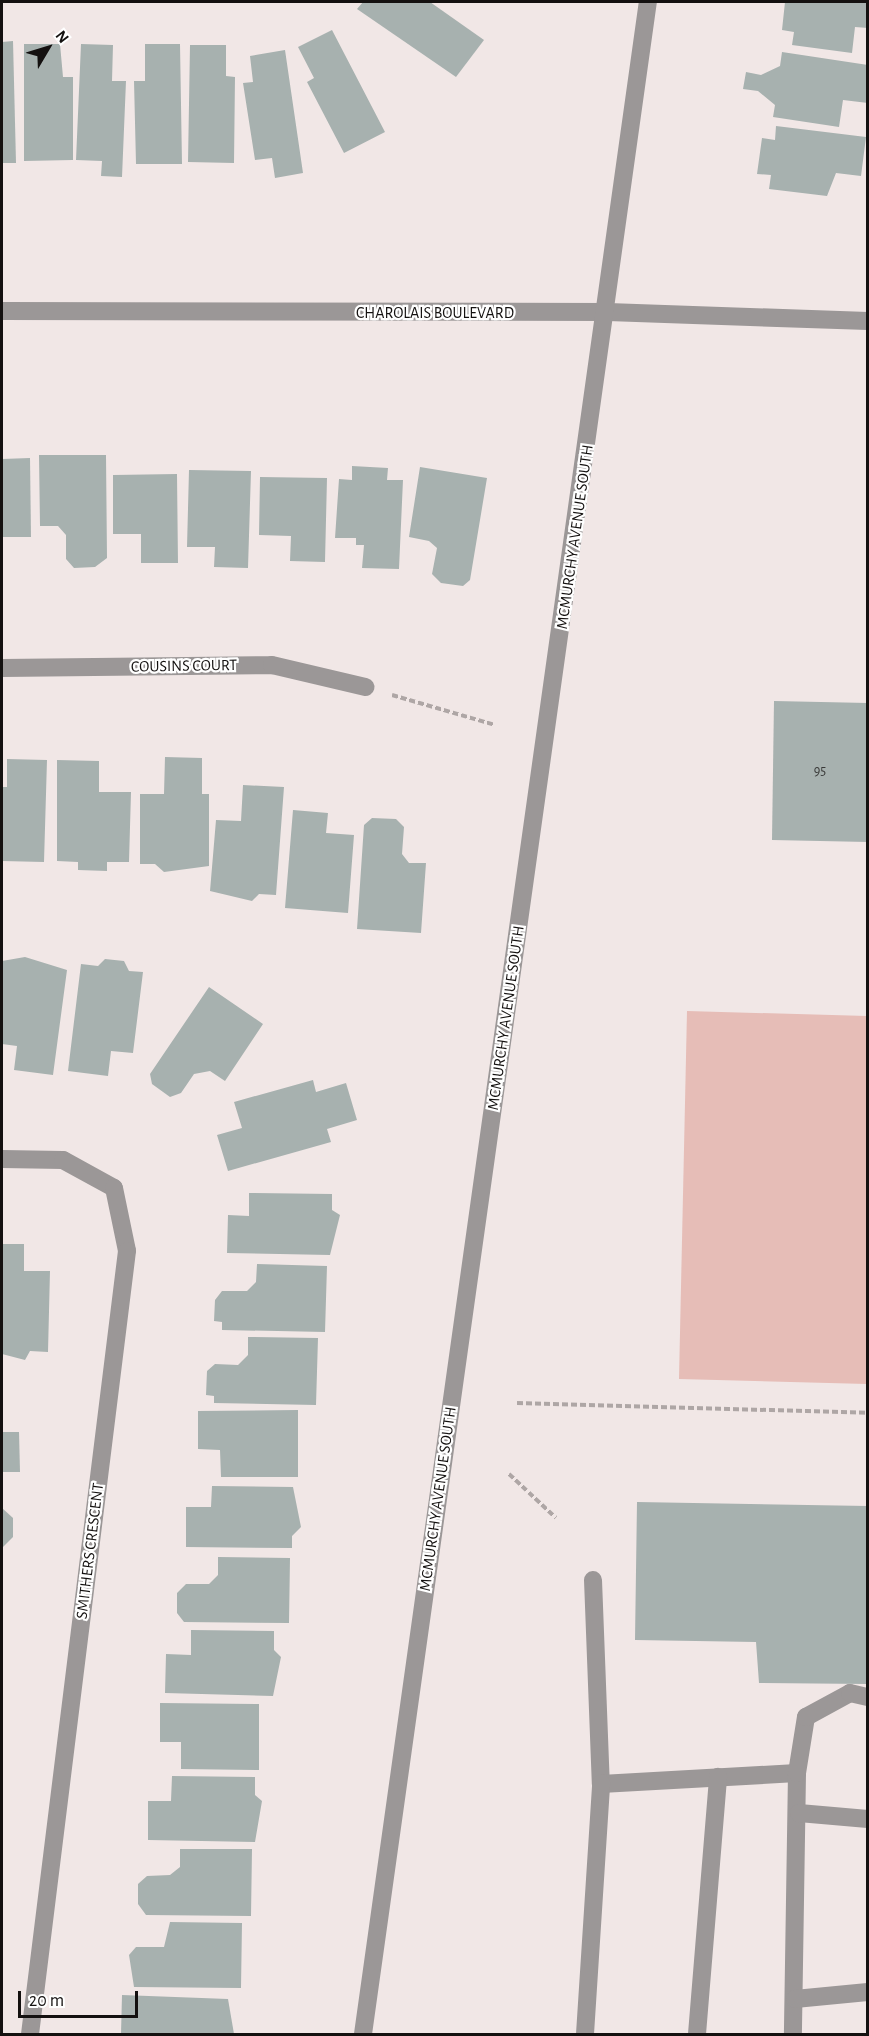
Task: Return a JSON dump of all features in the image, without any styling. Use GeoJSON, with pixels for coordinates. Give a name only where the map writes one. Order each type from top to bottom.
{"type":"FeatureCollection","features":[{"type":"Feature","properties":{"kind":"street","name":"MCMURCHY AVENUE SOUTH"},"geometry":{"type":"LineString","coordinates":[[363,2034],[608,312],[648,2]]}},
{"type":"Feature","properties":{"kind":"street","name":"CHAROLAIS BOULEVARD"},"geometry":{"type":"LineString","coordinates":[[2,311],[608,312],[867,321]]}},
{"type":"Feature","properties":{"kind":"street","name":"COUSINS COURT"},"geometry":{"type":"LineString","coordinates":[[2,668],[272,665],[365,687]]}},
{"type":"Feature","properties":{"kind":"street","name":"SMITHERS CRESCENT"},"geometry":{"type":"LineString","coordinates":[[2,1159],[63,1160],[114,1188],[127,1251],[30,2034]]}},
{"type":"Feature","properties":{"kind":"street"},"geometry":{"type":"LineString","coordinates":[[585,2034],[601,1784],[593,1580]]}},
{"type":"Feature","properties":{"kind":"street"},"geometry":{"type":"LineString","coordinates":[[793,2034],[799,1814],[797,1773],[806,1717],[850,1693],[867,1697]]}},
{"type":"Feature","properties":{"kind":"street"},"geometry":{"type":"LineString","coordinates":[[601,1784],[797,1773]]}},
{"type":"Feature","properties":{"kind":"street"},"geometry":{"type":"LineString","coordinates":[[697,2034],[718,1777]]}},
{"type":"Feature","properties":{"kind":"street"},"geometry":{"type":"LineString","coordinates":[[799,1814],[867,1819]]}},
{"type":"Feature","properties":{"kind":"street"},"geometry":{"type":"LineString","coordinates":[[795,1999],[867,1992]]}},
{"type":"Feature","properties":{"kind":"path"},"geometry":{"type":"LineString","coordinates":[[365,687],[495,725]]}},
{"type":"Feature","properties":{"kind":"path"},"geometry":{"type":"LineString","coordinates":[[516,1403],[867,1413]]}},
{"type":"Feature","properties":{"kind":"path"},"geometry":{"type":"LineString","coordinates":[[509,1474],[556,1518]]}},
{"type":"Feature","properties":{"kind":"shaded area"},"geometry":{"type":"Polygon","coordinates":[[[687,1011],[867,1016],[867,1384],[679,1379],[687,1011]]]}},
{"type":"Feature","properties":{"kind":"building"},"geometry":{"type":"Polygon","coordinates":[[[363,2],[430,2],[484,40],[456,77],[357,9],[363,2]]]}},
{"type":"Feature","properties":{"kind":"building"},"geometry":{"type":"Polygon","coordinates":[[[785,2],[868,2],[868,28],[855,27],[852,53],[792,45],[794,32],[782,30],[785,2]]]}},
{"type":"Feature","properties":{"kind":"building"},"geometry":{"type":"Polygon","coordinates":[[[332,30],[385,132],[344,153],[307,82],[314,78],[298,47],[332,30]]]}},
{"type":"Feature","properties":{"kind":"building"},"geometry":{"type":"Polygon","coordinates":[[[13,41],[16,163],[2,163],[2,42],[13,41]]]}},
{"type":"Feature","properties":{"kind":"building"},"geometry":{"type":"Polygon","coordinates":[[[24,44],[60,44],[63,77],[73,77],[73,160],[24,161],[24,44]]]}},
{"type":"Feature","properties":{"kind":"building"},"geometry":{"type":"Polygon","coordinates":[[[81,44],[113,45],[112,81],[126,81],[122,177],[101,176],[102,161],[76,160],[81,44]]]}},
{"type":"Feature","properties":{"kind":"building"},"geometry":{"type":"Polygon","coordinates":[[[145,44],[180,44],[182,164],[136,164],[134,81],[145,81],[145,44]]]}},
{"type":"Feature","properties":{"kind":"building"},"geometry":{"type":"Polygon","coordinates":[[[190,45],[226,45],[226,76],[235,77],[234,163],[188,162],[190,45]]]}},
{"type":"Feature","properties":{"kind":"building"},"geometry":{"type":"Polygon","coordinates":[[[285,50],[303,173],[275,178],[272,158],[255,160],[243,83],[253,82],[250,56],[285,50]]]}},
{"type":"Feature","properties":{"kind":"building"},"geometry":{"type":"Polygon","coordinates":[[[782,52],[868,65],[868,103],[843,100],[839,127],[773,117],[775,105],[758,91],[743,89],[746,72],[761,75],[780,66],[782,52]]]}},
{"type":"Feature","properties":{"kind":"building"},"geometry":{"type":"Polygon","coordinates":[[[776,126],[866,137],[861,176],[836,173],[827,196],[769,189],[771,175],[757,174],[762,138],[775,140],[776,126]]]}},
{"type":"Feature","properties":{"kind":"building"},"geometry":{"type":"Polygon","coordinates":[[[39,455],[106,455],[107,558],[95,567],[74,568],[66,559],[66,535],[58,526],[40,526],[39,455]]]}},
{"type":"Feature","properties":{"kind":"building"},"geometry":{"type":"Polygon","coordinates":[[[30,458],[31,537],[2,537],[2,459],[30,458]]]}},
{"type":"Feature","properties":{"kind":"building"},"geometry":{"type":"Polygon","coordinates":[[[352,466],[388,468],[387,480],[403,480],[399,569],[362,568],[364,545],[356,545],[356,538],[335,538],[339,479],[352,480],[352,466]]]}},
{"type":"Feature","properties":{"kind":"building"},"geometry":{"type":"Polygon","coordinates":[[[420,467],[487,478],[470,580],[463,586],[441,583],[432,574],[437,548],[429,541],[409,537],[420,467]]]}},
{"type":"Feature","properties":{"kind":"building"},"geometry":{"type":"Polygon","coordinates":[[[189,470],[251,471],[248,568],[214,567],[215,547],[187,547],[189,470]]]}},
{"type":"Feature","properties":{"kind":"building"},"geometry":{"type":"Polygon","coordinates":[[[177,474],[178,563],[141,563],[141,534],[113,534],[113,475],[177,474]]]}},
{"type":"Feature","properties":{"kind":"building"},"geometry":{"type":"Polygon","coordinates":[[[260,477],[327,478],[325,562],[290,561],[291,536],[259,535],[260,477]]]}},
{"type":"Feature","properties":{"kind":"building"},"geometry":{"type":"Polygon","coordinates":[[[774,701],[868,703],[868,842],[772,840],[774,701]]]}},
{"type":"Feature","properties":{"kind":"building"},"geometry":{"type":"Polygon","coordinates":[[[165,757],[202,758],[202,794],[209,794],[209,866],[164,872],[155,864],[140,864],[140,794],[164,794],[165,757]]]}},
{"type":"Feature","properties":{"kind":"building"},"geometry":{"type":"Polygon","coordinates":[[[7,759],[47,760],[44,862],[2,861],[2,787],[7,787],[7,759]]]}},
{"type":"Feature","properties":{"kind":"building"},"geometry":{"type":"Polygon","coordinates":[[[57,760],[99,761],[99,792],[131,792],[129,862],[107,862],[107,871],[78,870],[78,862],[57,861],[57,760]]]}},
{"type":"Feature","properties":{"kind":"building"},"geometry":{"type":"Polygon","coordinates":[[[243,785],[284,787],[276,895],[259,894],[252,901],[210,891],[216,820],[241,821],[243,785]]]}},
{"type":"Feature","properties":{"kind":"building"},"geometry":{"type":"Polygon","coordinates":[[[293,810],[328,813],[326,833],[354,835],[348,913],[285,908],[293,810]]]}},
{"type":"Feature","properties":{"kind":"building"},"geometry":{"type":"Polygon","coordinates":[[[372,818],[396,819],[404,827],[402,854],[409,863],[426,863],[421,933],[357,929],[364,825],[372,818]]]}},
{"type":"Feature","properties":{"kind":"building"},"geometry":{"type":"Polygon","coordinates":[[[25,957],[67,970],[53,1075],[14,1070],[17,1046],[2,1044],[2,961],[25,957]]]}},
{"type":"Feature","properties":{"kind":"building"},"geometry":{"type":"Polygon","coordinates":[[[105,959],[124,961],[129,971],[143,972],[133,1053],[111,1051],[108,1076],[68,1071],[81,964],[98,966],[105,959]]]}},
{"type":"Feature","properties":{"kind":"building"},"geometry":{"type":"Polygon","coordinates":[[[209,987],[263,1024],[225,1081],[210,1071],[194,1074],[181,1093],[170,1097],[152,1084],[150,1074],[209,987]]]}},
{"type":"Feature","properties":{"kind":"building"},"geometry":{"type":"Polygon","coordinates":[[[313,1080],[316,1092],[346,1083],[357,1120],[327,1129],[331,1142],[228,1171],[217,1135],[242,1128],[234,1102],[313,1080]]]}},
{"type":"Feature","properties":{"kind":"building"},"geometry":{"type":"Polygon","coordinates":[[[249,1193],[332,1194],[332,1210],[340,1215],[330,1255],[227,1253],[228,1215],[249,1216],[249,1193]]]}},
{"type":"Feature","properties":{"kind":"building"},"geometry":{"type":"Polygon","coordinates":[[[2,1244],[24,1244],[24,1271],[50,1271],[48,1352],[30,1351],[25,1360],[2,1354],[2,1244]]]}},
{"type":"Feature","properties":{"kind":"building"},"geometry":{"type":"Polygon","coordinates":[[[257,1264],[327,1266],[325,1332],[222,1330],[222,1322],[214,1321],[215,1300],[222,1291],[247,1291],[256,1282],[257,1264]]]}},
{"type":"Feature","properties":{"kind":"building"},"geometry":{"type":"Polygon","coordinates":[[[248,1337],[318,1338],[316,1405],[214,1403],[214,1396],[206,1395],[207,1371],[215,1364],[238,1365],[248,1355],[248,1337]]]}},
{"type":"Feature","properties":{"kind":"building"},"geometry":{"type":"Polygon","coordinates":[[[298,1410],[298,1477],[221,1477],[220,1450],[198,1449],[198,1411],[298,1410]]]}},
{"type":"Feature","properties":{"kind":"building"},"geometry":{"type":"Polygon","coordinates":[[[2,1432],[19,1432],[20,1472],[2,1472],[2,1432]]]}},
{"type":"Feature","properties":{"kind":"building"},"geometry":{"type":"Polygon","coordinates":[[[212,1486],[293,1487],[301,1527],[292,1536],[292,1548],[186,1547],[186,1507],[211,1507],[212,1486]]]}},
{"type":"Feature","properties":{"kind":"building"},"geometry":{"type":"Polygon","coordinates":[[[637,1502],[868,1506],[868,1684],[759,1683],[756,1642],[635,1640],[637,1502]]]}},
{"type":"Feature","properties":{"kind":"building"},"geometry":{"type":"Polygon","coordinates":[[[2,1508],[13,1518],[13,1537],[2,1548],[2,1508]]]}},
{"type":"Feature","properties":{"kind":"building"},"geometry":{"type":"Polygon","coordinates":[[[218,1557],[290,1558],[289,1623],[184,1622],[177,1613],[177,1593],[186,1584],[209,1584],[218,1575],[218,1557]]]}},
{"type":"Feature","properties":{"kind":"building"},"geometry":{"type":"Polygon","coordinates":[[[191,1630],[274,1631],[274,1650],[281,1657],[273,1696],[165,1693],[166,1654],[191,1655],[191,1630]]]}},
{"type":"Feature","properties":{"kind":"building"},"geometry":{"type":"Polygon","coordinates":[[[160,1703],[259,1704],[259,1770],[181,1769],[181,1742],[160,1742],[160,1703]]]}},
{"type":"Feature","properties":{"kind":"building"},"geometry":{"type":"Polygon","coordinates":[[[172,1776],[255,1777],[255,1795],[262,1801],[255,1842],[148,1840],[148,1801],[171,1801],[172,1776]]]}},
{"type":"Feature","properties":{"kind":"building"},"geometry":{"type":"Polygon","coordinates":[[[180,1849],[252,1849],[251,1916],[146,1915],[138,1904],[138,1884],[147,1876],[170,1875],[180,1867],[180,1849]]]}},
{"type":"Feature","properties":{"kind":"building"},"geometry":{"type":"Polygon","coordinates":[[[170,1922],[242,1923],[241,1988],[134,1987],[129,1955],[136,1947],[164,1947],[170,1922]]]}},
{"type":"Feature","properties":{"kind":"building"},"geometry":{"type":"Polygon","coordinates":[[[122,1995],[228,1999],[234,2034],[121,2034],[122,1995]]]}}]}
